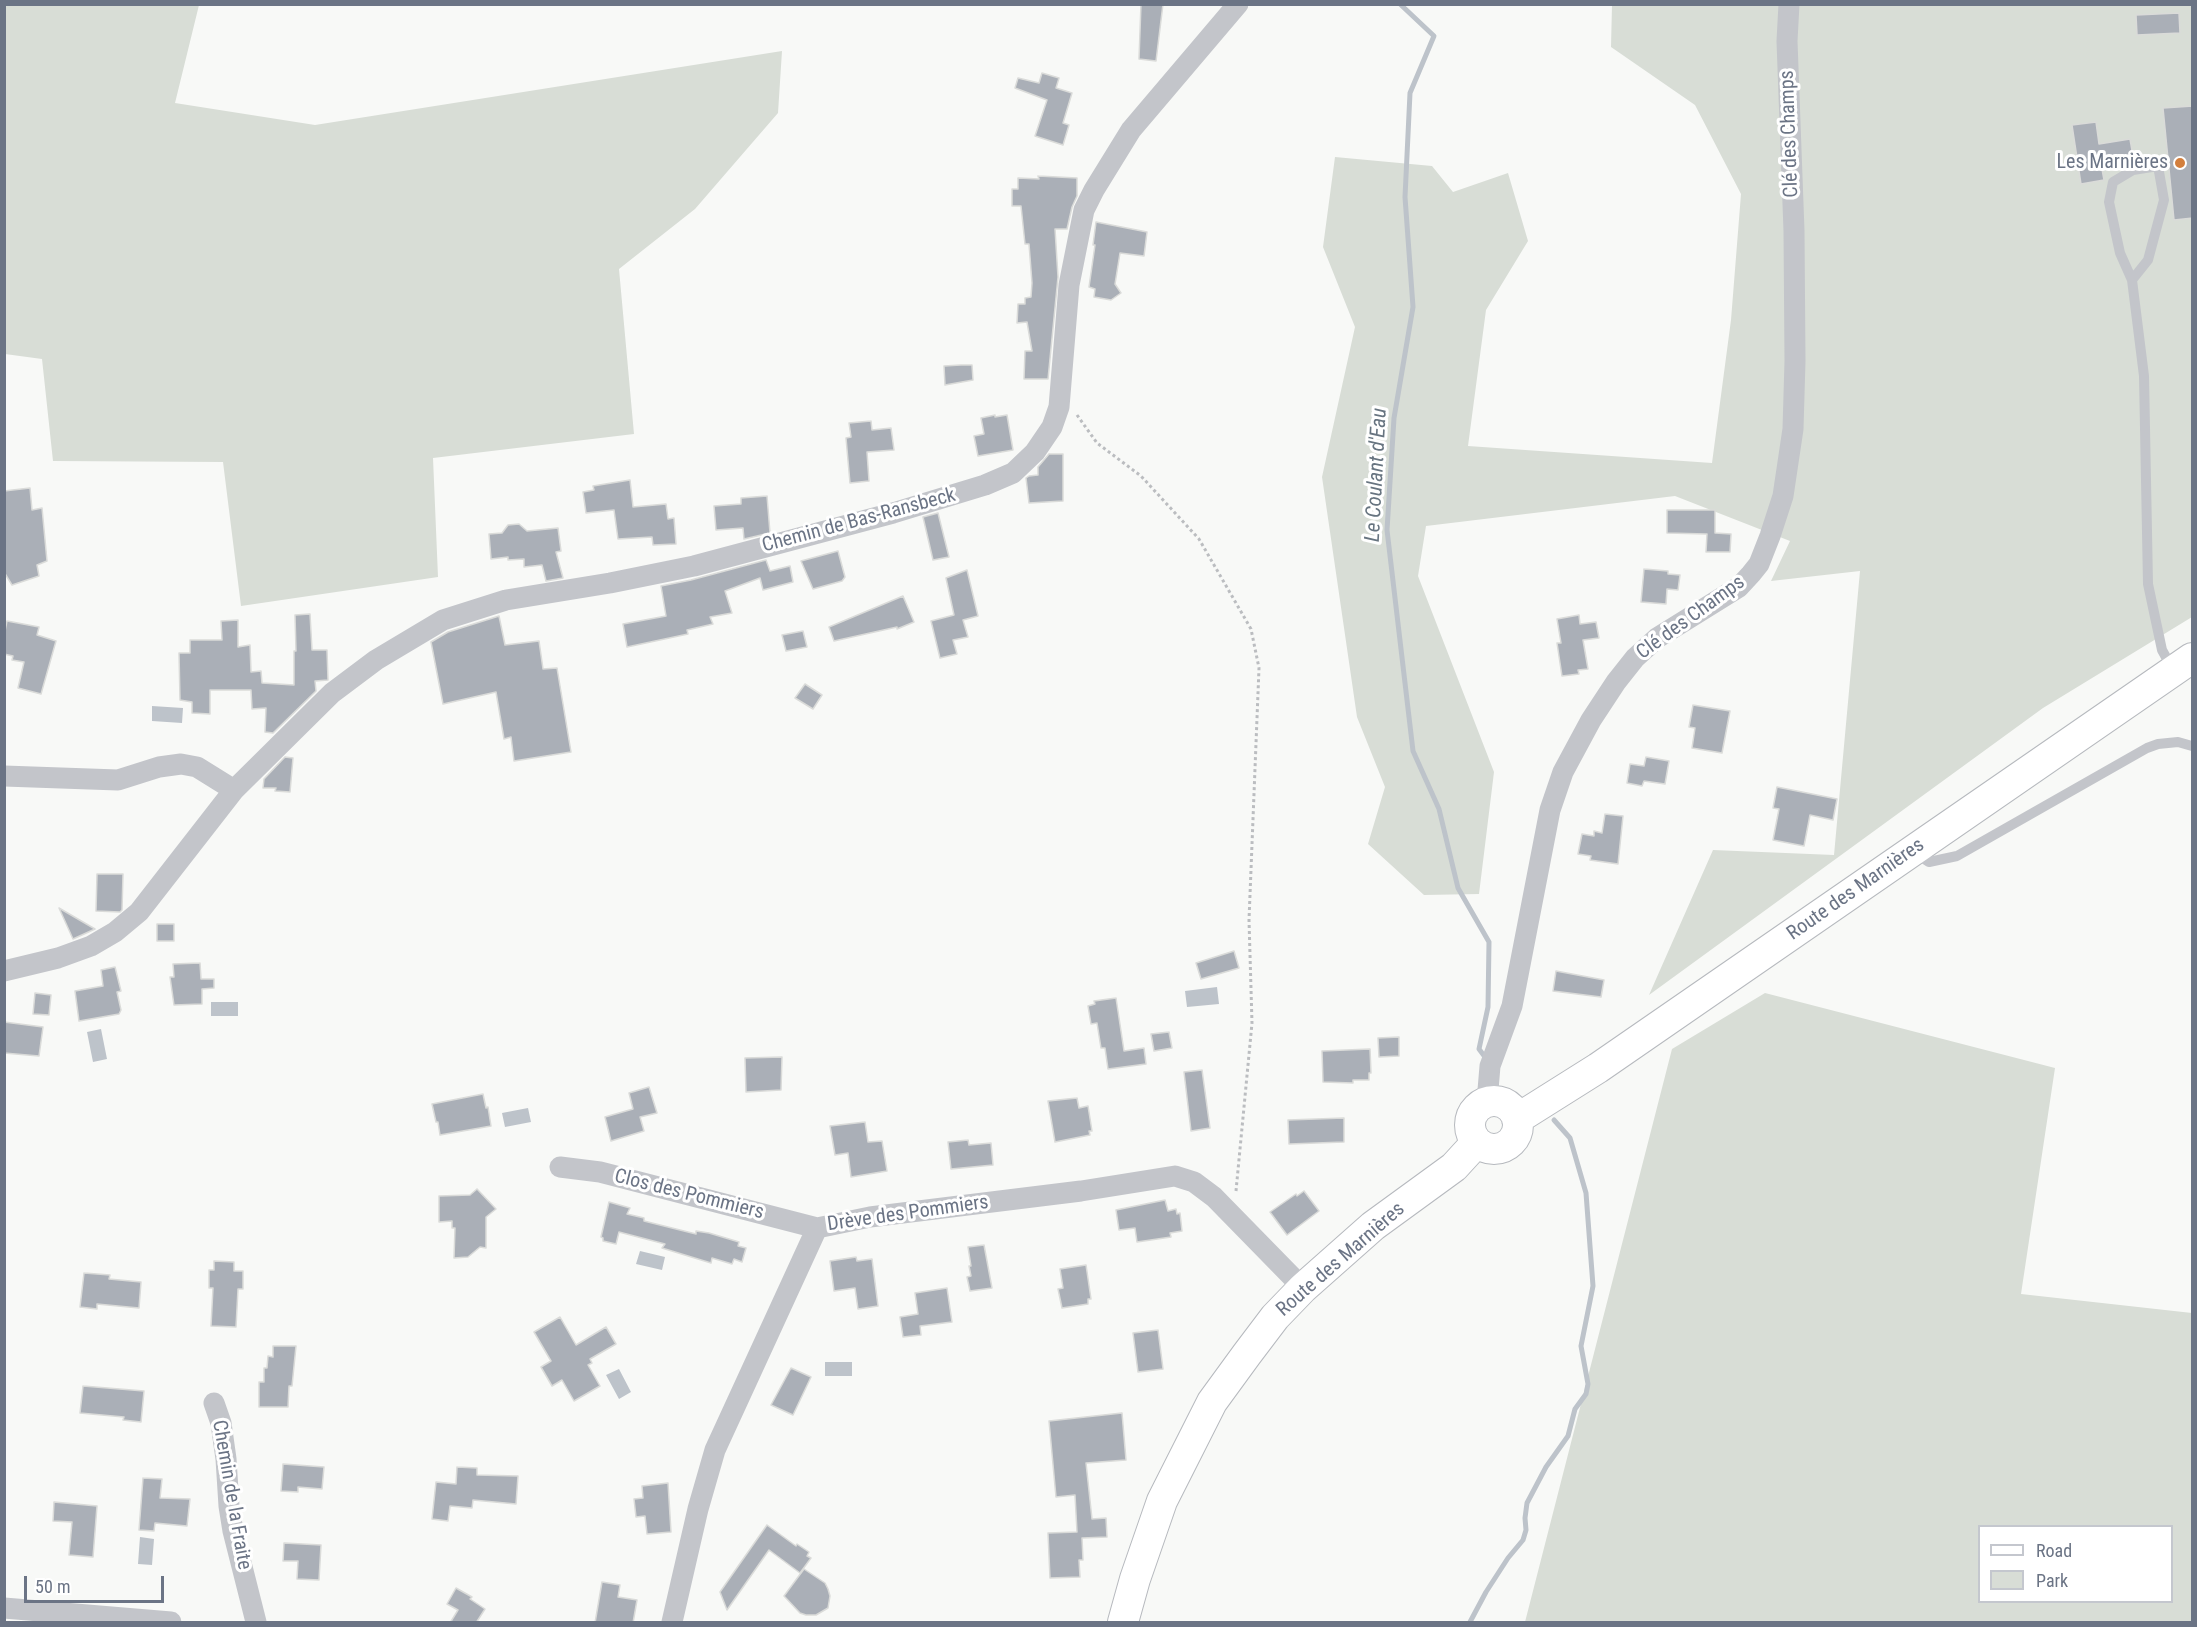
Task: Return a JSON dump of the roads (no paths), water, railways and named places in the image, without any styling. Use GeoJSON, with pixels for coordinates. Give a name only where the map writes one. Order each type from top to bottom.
{"type":"FeatureCollection","features":[{"type":"Feature","properties":{"kind":"street","name":"Chemin de Bas-Ransbeck"},"geometry":{"type":"LineString","coordinates":[[4,971],[58,958],[91,946],[115,932],[139,912],[152,897],[234,790],[301,723],[353,676],[443,620],[506,600],[694,566],[893,513],[985,485],[1013,473],[1035,452],[1052,427],[1059,408],[1069,285],[1084,210],[1131,130],[1238,4]]}},
{"type":"Feature","properties":{"kind":"street","name":"Clé des Champs"},"geometry":{"type":"LineString","coordinates":[[1487,1102],[1490,1066],[1512,1006],[1550,810],[1563,772],[1591,720],[1635,658],[1657,638],[1739,586],[1752,574],[1759,564],[1783,496],[1792,429],[1795,361],[1794,231],[1787,41],[1789,4]]}},
{"type":"Feature","properties":{"kind":"street","name":"Route des Marnières"},"geometry":{"type":"LineString","coordinates":[[1517,1119],[1598,1068],[2183,664]]}},
{"type":"Feature","properties":{"kind":"street"},"geometry":{"type":"LineString","coordinates":[[4,776],[118,780],[159,767],[181,764],[197,767],[234,790]]}},
{"type":"Feature","properties":{"kind":"street"},"geometry":{"type":"LineString","coordinates":[[1497,1101],[1506,1104],[1517,1119],[1518,1130],[1514,1140],[1506,1147],[1496,1150],[1485,1149],[1476,1143],[1470,1132],[1470,1119],[1476,1108],[1487,1102],[1497,1101]]}},
{"type":"Feature","properties":{"kind":"street","name":"Route des Marnières"},"geometry":{"type":"LineString","coordinates":[[1123,1623],[1135,1579],[1162,1502],[1212,1402],[1275,1317],[1303,1288],[1373,1226],[1454,1167],[1476,1143]]}},
{"type":"Feature","properties":{"kind":"street","name":"Clos des Pommiers"},"geometry":{"type":"LineString","coordinates":[[560,1167],[609,1174],[817,1228]]}},
{"type":"Feature","properties":{"kind":"street","name":"Drève des Pommiers"},"geometry":{"type":"LineString","coordinates":[[672,1623],[698,1509],[715,1450],[817,1228],[870,1217],[1081,1191],[1175,1176],[1201,1185],[1303,1288]]}},
{"type":"Feature","properties":{"kind":"street","name":"Chemin de la Fraite"},"geometry":{"type":"LineString","coordinates":[[214,1403],[221,1423],[233,1531],[256,1623]]}},
{"type":"Feature","properties":{"kind":"street"},"geometry":{"type":"LineString","coordinates":[[4,1608],[171,1623]]}},
{"type":"Feature","properties":{"kind":"lane"},"geometry":{"type":"LineString","coordinates":[[2132,280],[2148,260],[2164,200],[2158,166],[2133,170],[2113,182],[2109,202],[2120,253],[2132,280],[2144,376],[2148,584],[2162,650],[2183,664]]}},
{"type":"Feature","properties":{"kind":"lane"},"geometry":{"type":"LineString","coordinates":[[1913,851],[1929,862],[1957,856],[2147,747],[2178,742],[2193,746]]}},
{"type":"Feature","properties":{"kind":"waterway","name":"Le Coulant d'Eau"},"geometry":{"type":"LineString","coordinates":[[1400,4],[1434,36],[1410,93],[1405,197],[1413,307],[1394,418],[1387,530],[1413,751],[1439,809],[1458,888],[1489,942],[1488,1007],[1479,1049],[1485,1057]]}},
{"type":"Feature","properties":{"kind":"waterway","name":"Le Coulant d'Eau"},"geometry":{"type":"LineString","coordinates":[[1470,1622],[1486,1592],[1523,1540],[1526,1530],[1527,1503],[1546,1467],[1568,1436],[1575,1409],[1586,1394],[1588,1384],[1581,1346],[1593,1286],[1586,1193],[1570,1138],[1554,1120]]}},
{"type":"Feature","properties":{"kind":"place","name":"Les Marnières"},"geometry":{"type":"Point","coordinates":[2180,163]}}]}
